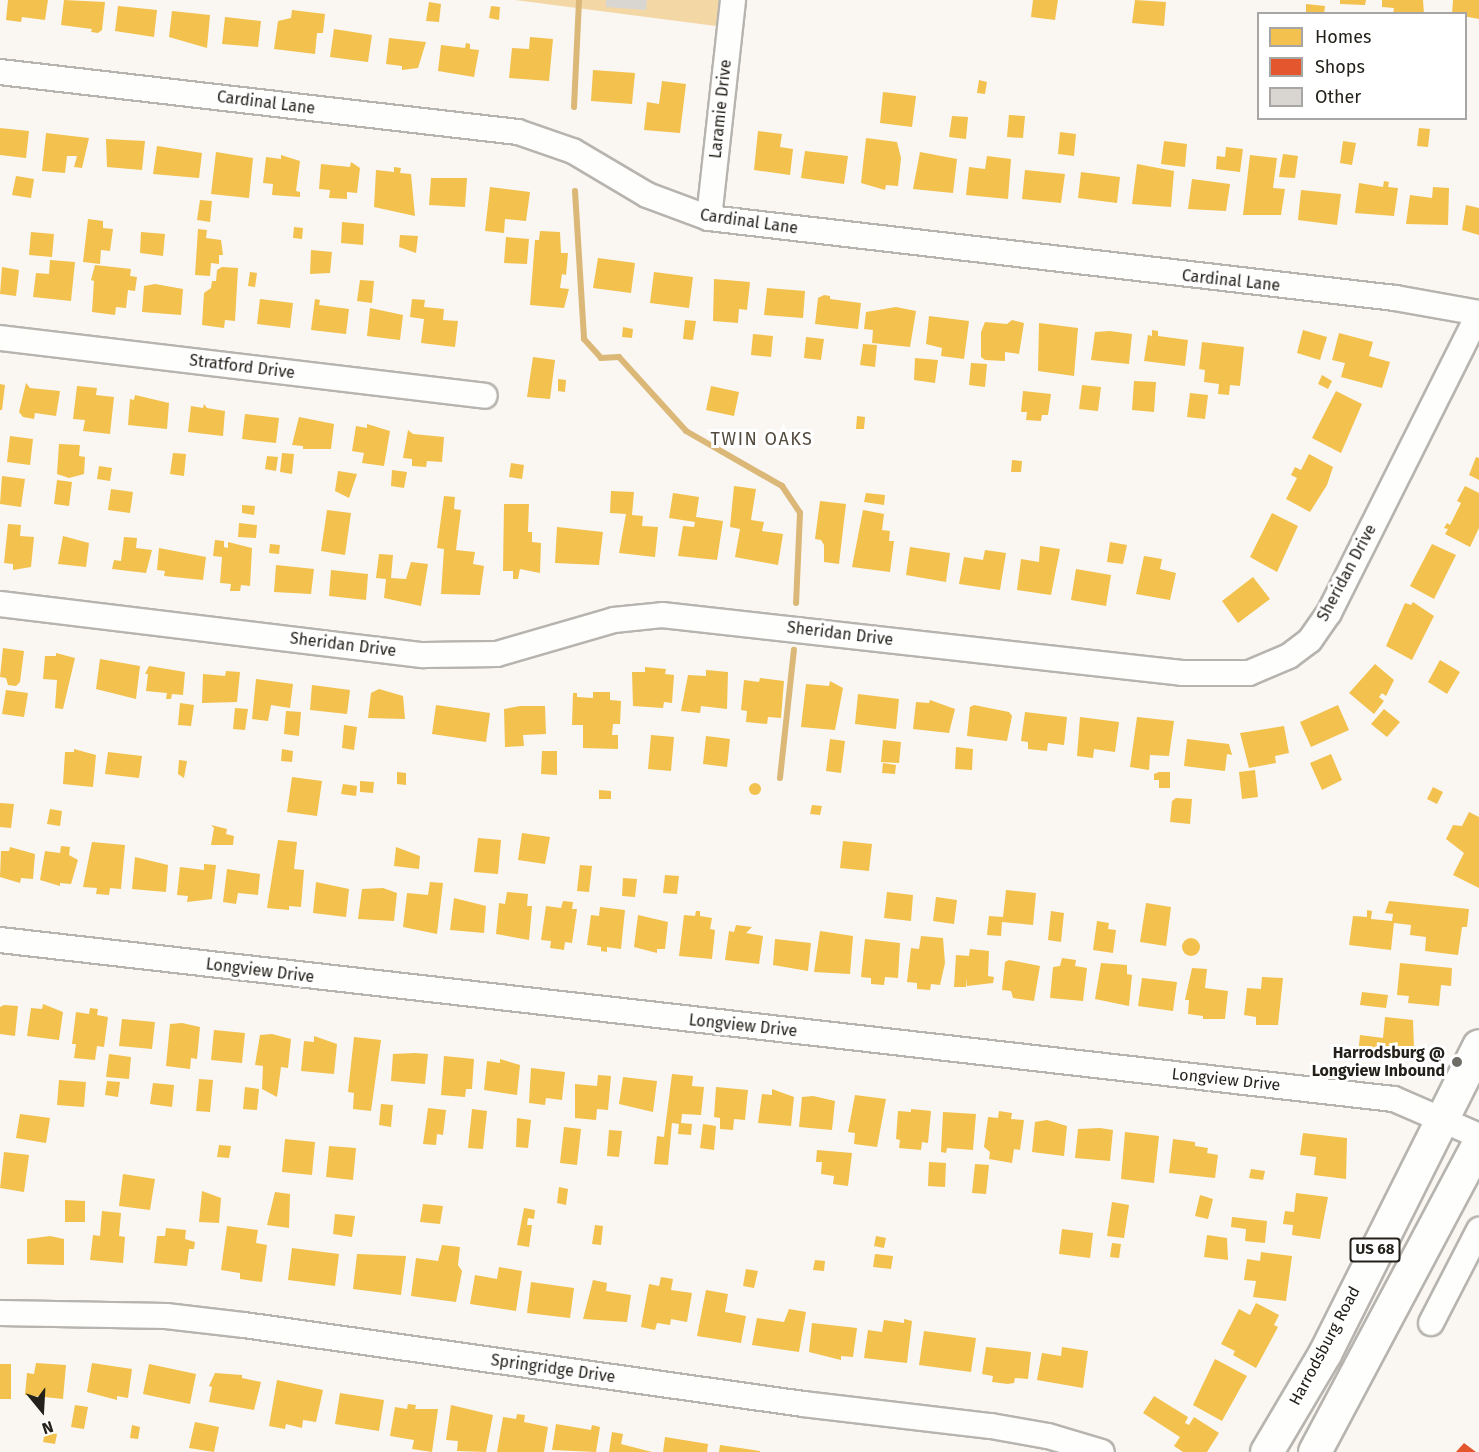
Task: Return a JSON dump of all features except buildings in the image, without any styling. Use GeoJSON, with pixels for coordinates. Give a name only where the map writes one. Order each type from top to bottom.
{"type":"FeatureCollection","features":[{"type":"Feature","properties":{"kind":"main road","name":"Harrodsburg Road"},"geometry":{"type":"LineString","coordinates":[[1267,1452],[1325,1354],[1479,1046]]}},
{"type":"Feature","properties":{"kind":"main road","name":"US 68"},"geometry":{"type":"LineString","coordinates":[[1315,1452],[1479,1143]]}},
{"type":"Feature","properties":{"kind":"street","name":"Laramie Drive"},"geometry":{"type":"LineString","coordinates":[[709,218],[733,0]]}},
{"type":"Feature","properties":{"kind":"street","name":"Cardinal Lane"},"geometry":{"type":"LineString","coordinates":[[0,72],[518,132],[573,151],[647,195],[709,218],[1395,298],[1479,313]]}},
{"type":"Feature","properties":{"kind":"street","name":"Sheridan Drive"},"geometry":{"type":"LineString","coordinates":[[0,604],[424,655],[497,654],[614,620],[662,615],[1182,673],[1249,673],[1289,656],[1310,640],[1329,613],[1479,313]]}},
{"type":"Feature","properties":{"kind":"street","name":"Stratford Drive"},"geometry":{"type":"LineString","coordinates":[[0,339],[485,396]]}},
{"type":"Feature","properties":{"kind":"street","name":"Longview Drive"},"geometry":{"type":"LineString","coordinates":[[0,940],[1394,1099],[1479,1136]]}},
{"type":"Feature","properties":{"kind":"street"},"geometry":{"type":"LineString","coordinates":[[1431,1323],[1479,1230]]}},
{"type":"Feature","properties":{"kind":"street","name":"Springridge Drive"},"geometry":{"type":"LineString","coordinates":[[0,1314],[154,1316],[244,1325],[803,1404],[991,1426],[1048,1436],[1102,1452]]}},
{"type":"Feature","properties":{"kind":"shaded area"},"geometry":{"type":"Polygon","coordinates":[[[515,0],[719,0],[716,26],[515,0]]]}},
{"type":"Feature","properties":{"kind":"waterway"},"geometry":{"type":"LineString","coordinates":[[574,107],[579,0]]}},
{"type":"Feature","properties":{"kind":"waterway"},"geometry":{"type":"LineString","coordinates":[[575,191],[584,339],[601,358],[619,357],[686,431],[782,486],[800,513],[796,603]]}},
{"type":"Feature","properties":{"kind":"waterway"},"geometry":{"type":"LineString","coordinates":[[780,778],[794,650]]}},
{"type":"Feature","properties":{"kind":"place","name":"Harrodsburg @ Longview Inbound"},"geometry":{"type":"Point","coordinates":[1457,1062]}},
{"type":"Feature","properties":{"kind":"district","name":"TWIN OAKS"},"geometry":{"type":"Point","coordinates":[762,439]}}]}
